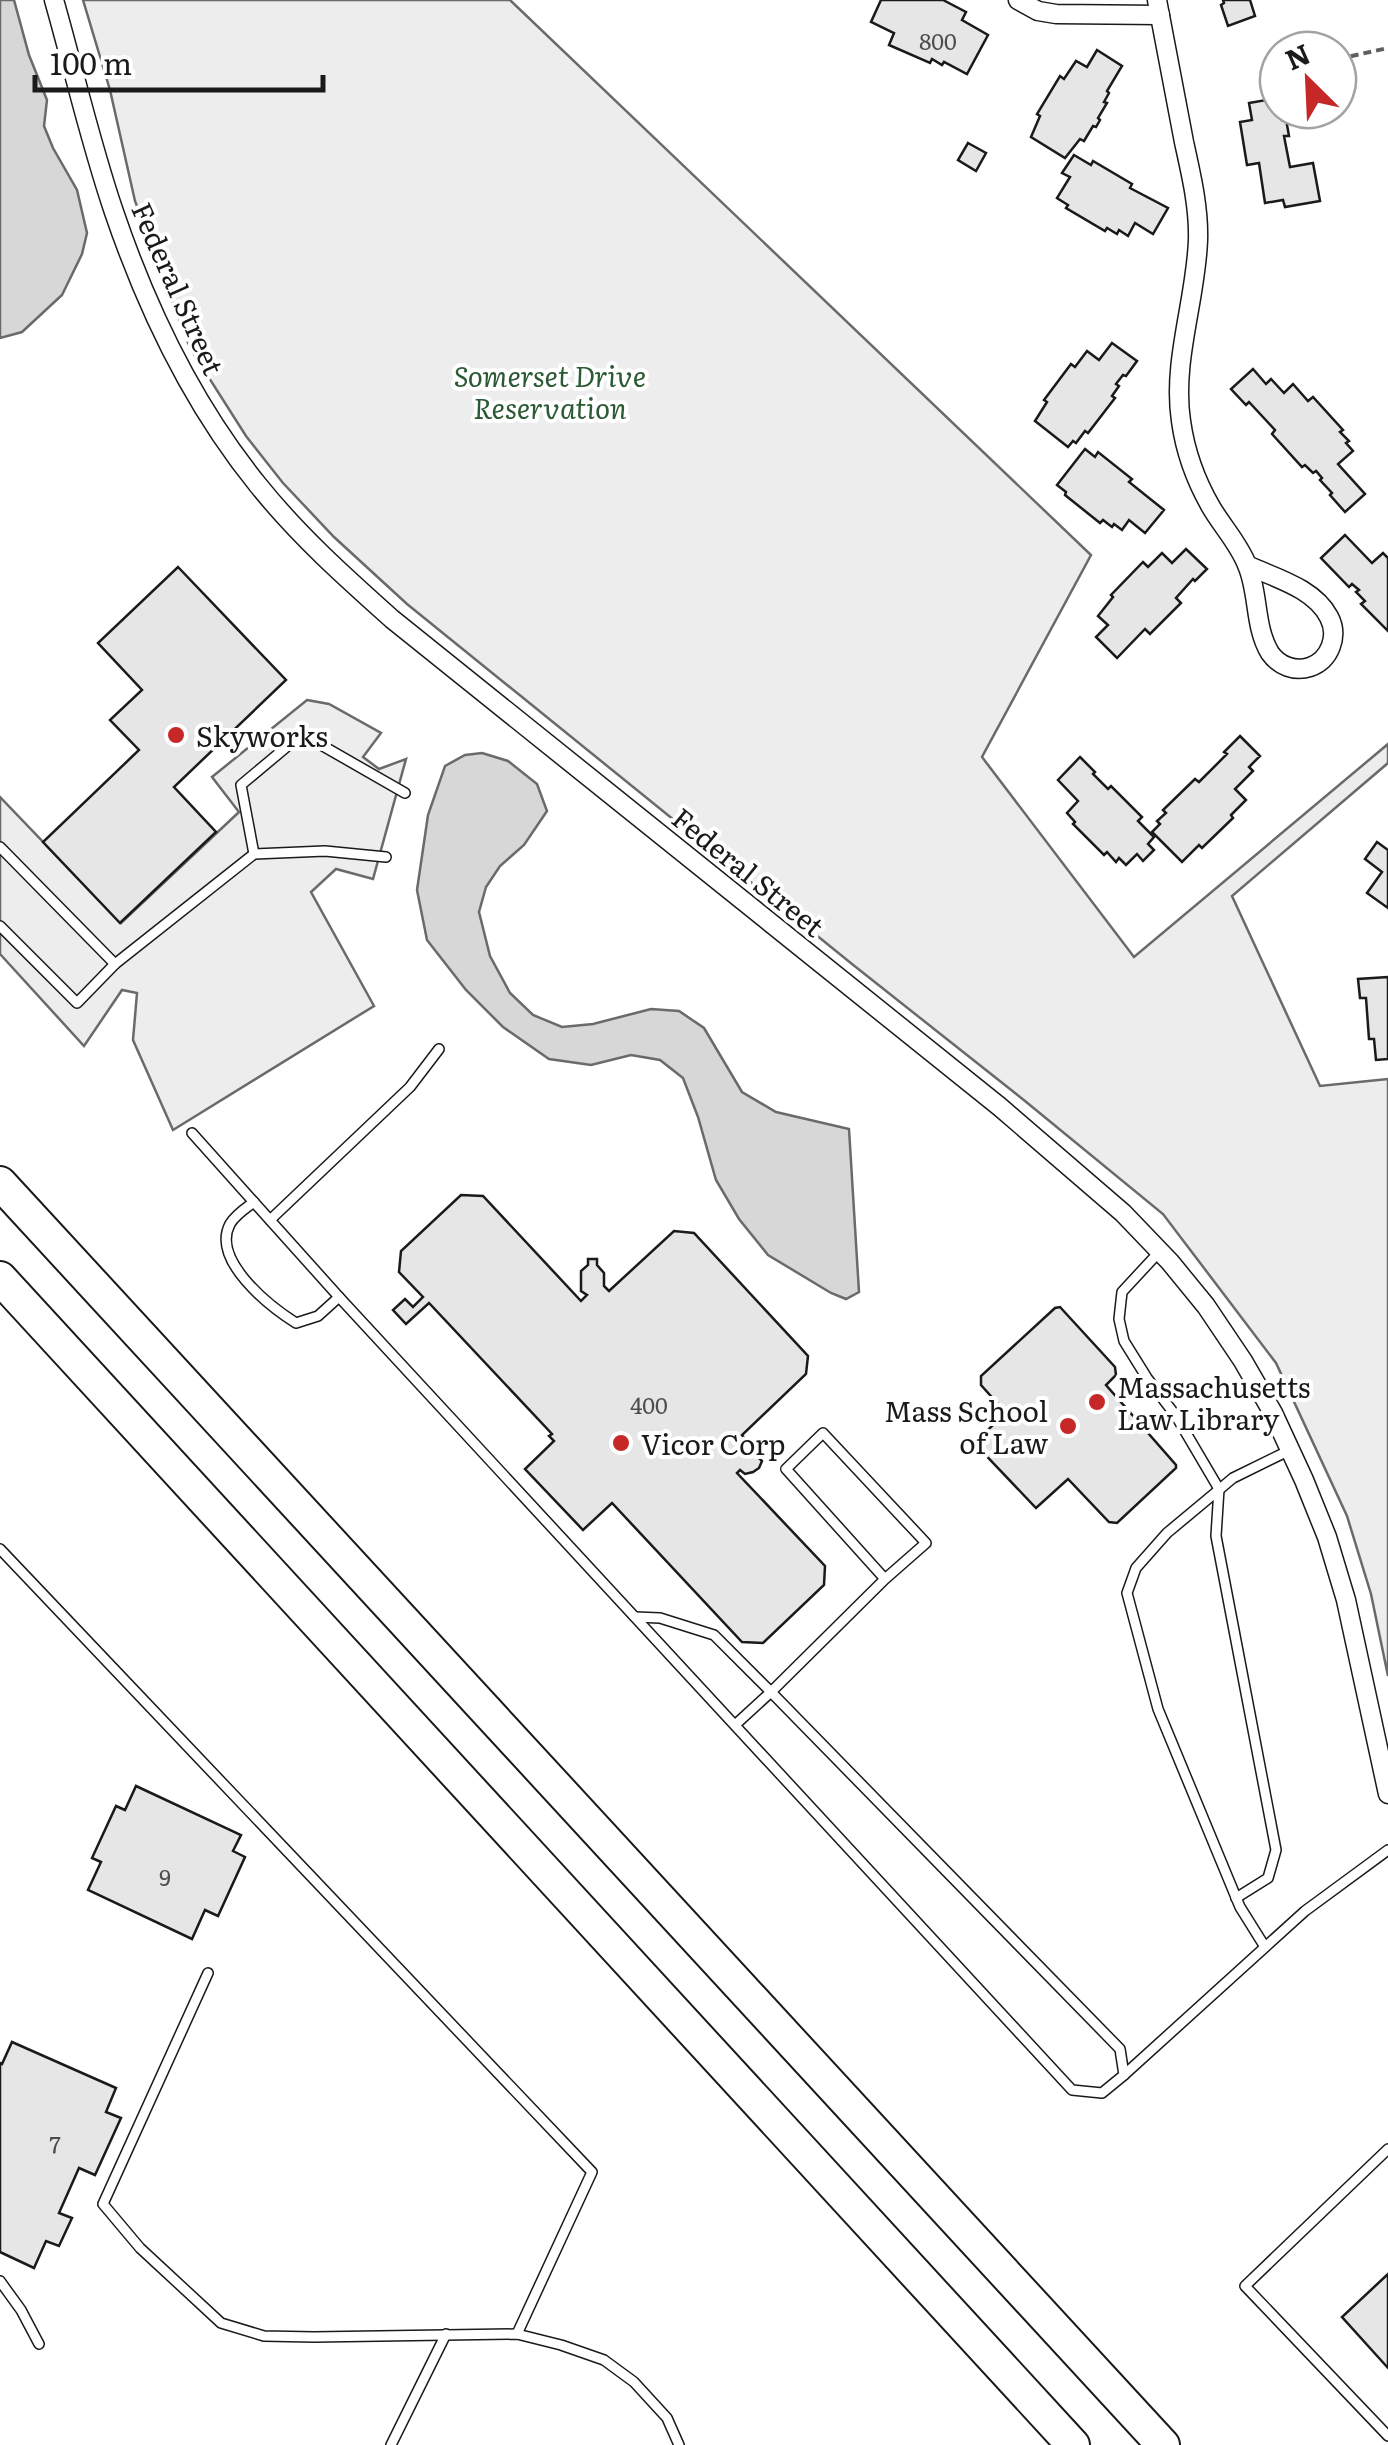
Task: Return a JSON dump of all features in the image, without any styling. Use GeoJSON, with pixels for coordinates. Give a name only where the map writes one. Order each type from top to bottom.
{"type":"FeatureCollection","features":[{"type":"Feature","properties":{"kind":"highway"},"geometry":{"type":"LineString","coordinates":[[0,1183],[1162,2445]]}},
{"type":"Feature","properties":{"kind":"highway"},"geometry":{"type":"LineString","coordinates":[[0,1278],[1073,2445]]}},
{"type":"Feature","properties":{"kind":"street","name":"Federal Street"},"geometry":{"type":"LineString","coordinates":[[54,0],[113,210],[158,322],[222,436],[296,529],[392,619],[1000,1107],[1123,1212],[1206,1306],[1273,1412],[1327,1537],[1346,1600],[1388,1794]]}},
{"type":"Feature","properties":{"kind":"street"},"geometry":{"type":"LineString","coordinates":[[1018,0],[1038,11],[1056,14],[1158,8],[1194,194],[1198,236],[1180,380],[1182,426],[1189,456],[1201,488],[1247,565],[1272,656],[1280,664],[1301,669],[1321,661],[1333,642],[1333,630],[1324,609],[1302,590],[1247,565]]}},
{"type":"Feature","properties":{"kind":"lane"},"geometry":{"type":"LineString","coordinates":[[254,854],[241,785],[302,734],[405,793]]}},
{"type":"Feature","properties":{"kind":"lane"},"geometry":{"type":"LineString","coordinates":[[0,847],[116,964]]}},
{"type":"Feature","properties":{"kind":"lane"},"geometry":{"type":"LineString","coordinates":[[0,926],[77,1003],[116,964],[254,854],[325,851],[386,857]]}},
{"type":"Feature","properties":{"kind":"lane"},"geometry":{"type":"LineString","coordinates":[[270,1220],[410,1087],[439,1048]]}},
{"type":"Feature","properties":{"kind":"lane"},"geometry":{"type":"LineString","coordinates":[[192,1133],[339,1298],[1072,2090],[1102,2093],[1305,1910],[1388,1850]]}},
{"type":"Feature","properties":{"kind":"lane"},"geometry":{"type":"LineString","coordinates":[[254,1202],[232,1221],[225,1241],[230,1258],[271,1308],[296,1323],[318,1316],[339,1298]]}},
{"type":"Feature","properties":{"kind":"lane"},"geometry":{"type":"LineString","coordinates":[[1160,1251],[1122,1292],[1119,1319],[1124,1342],[1176,1416],[1219,1489],[1216,1536],[1276,1850],[1268,1878],[1236,1898]]}},
{"type":"Feature","properties":{"kind":"lane"},"geometry":{"type":"LineString","coordinates":[[735,1725],[926,1543],[823,1432],[786,1469],[885,1580]]}},
{"type":"Feature","properties":{"kind":"lane"},"geometry":{"type":"LineString","coordinates":[[1265,1947],[1236,1898],[1158,1709],[1126,1594],[1136,1568],[1156,1545],[1219,1489],[1290,1450]]}},
{"type":"Feature","properties":{"kind":"lane"},"geometry":{"type":"LineString","coordinates":[[0,1549],[592,2172],[518,2334]]}},
{"type":"Feature","properties":{"kind":"lane"},"geometry":{"type":"LineString","coordinates":[[635,1618],[660,1618],[714,1635],[1120,2050],[1124,2074]]}},
{"type":"Feature","properties":{"kind":"lane"},"geometry":{"type":"LineString","coordinates":[[208,1974],[103,2204],[140,2248],[221,2323],[264,2336],[518,2334],[561,2344],[604,2360],[634,2382],[667,2418],[679,2445]]}},
{"type":"Feature","properties":{"kind":"lane"},"geometry":{"type":"LineString","coordinates":[[1388,2149],[1245,2286],[1388,2436]]}},
{"type":"Feature","properties":{"kind":"lane"},"geometry":{"type":"LineString","coordinates":[[0,2281],[22,2310],[39,2344]]}},
{"type":"Feature","properties":{"kind":"lane"},"geometry":{"type":"LineString","coordinates":[[390,2445],[446,2334]]}},
{"type":"Feature","properties":{"kind":"path"},"geometry":{"type":"LineString","coordinates":[[1358,55],[1388,48]]}},
{"type":"Feature","properties":{"kind":"shaded area"},"geometry":{"type":"Polygon","coordinates":[[[0,0],[14,0],[47,100],[44,126],[77,190],[87,233],[82,254],[62,295],[22,332],[0,338],[0,0]]]}},
{"type":"Feature","properties":{"kind":"shaded area","name":"Somerset Drive Reservation"},"geometry":{"type":"Polygon","coordinates":[[[83,0],[510,0],[1091,555],[982,757],[1134,957],[1388,744],[1388,763],[1232,896],[1320,1086],[1388,1079],[1388,1676],[1371,1594],[1347,1516],[1276,1363],[1163,1214],[407,604],[334,537],[246,436],[190,348],[135,201],[110,90],[83,0]]]}},
{"type":"Feature","properties":{"kind":"shaded area"},"geometry":{"type":"Polygon","coordinates":[[[307,700],[329,704],[381,733],[363,757],[379,769],[406,759],[373,879],[336,869],[311,892],[374,1006],[173,1130],[133,1040],[137,993],[122,990],[84,1046],[0,954],[0,797],[121,923],[239,812],[212,777],[307,700]]]}},
{"type":"Feature","properties":{"kind":"shaded area"},"geometry":{"type":"Polygon","coordinates":[[[482,753],[508,761],[537,784],[547,811],[524,845],[500,866],[486,887],[479,912],[490,956],[510,993],[533,1015],[562,1027],[593,1024],[651,1009],[679,1011],[704,1028],[742,1092],[776,1112],[849,1129],[859,1292],[846,1299],[831,1293],[768,1255],[739,1219],[716,1180],[683,1078],[660,1060],[631,1055],[591,1065],[549,1059],[503,1027],[466,990],[427,940],[417,890],[428,815],[445,766],[465,755],[482,753]]]}},
{"type":"Feature","properties":{"kind":"building"},"geometry":{"type":"Polygon","coordinates":[[[881,0],[943,0],[966,12],[962,20],[988,35],[967,74],[944,62],[942,65],[932,59],[930,63],[889,45],[894,33],[871,22],[881,0]]]}},
{"type":"Feature","properties":{"kind":"building"},"geometry":{"type":"Polygon","coordinates":[[[1223,0],[1250,0],[1255,16],[1228,26],[1223,0]]]}},
{"type":"Feature","properties":{"kind":"building"},"geometry":{"type":"Polygon","coordinates":[[[1097,50],[1122,66],[1107,91],[1107,103],[1096,127],[1065,158],[1031,137],[1040,116],[1037,114],[1060,76],[1064,79],[1076,61],[1087,67],[1097,50]]]}},
{"type":"Feature","properties":{"kind":"building"},"geometry":{"type":"Polygon","coordinates":[[[1258,101],[1258,130],[1288,130],[1289,136],[1284,136],[1290,167],[1313,163],[1320,201],[1285,207],[1283,200],[1265,203],[1259,163],[1247,165],[1240,122],[1252,120],[1249,103],[1258,101]]]}},
{"type":"Feature","properties":{"kind":"building"},"geometry":{"type":"Polygon","coordinates":[[[968,143],[986,153],[976,171],[958,160],[968,143]]]}},
{"type":"Feature","properties":{"kind":"building"},"geometry":{"type":"Polygon","coordinates":[[[1074,155],[1091,165],[1093,161],[1132,184],[1130,188],[1168,208],[1153,234],[1135,223],[1128,236],[1119,230],[1117,234],[1107,228],[1105,231],[1066,208],[1068,205],[1057,198],[1070,177],[1062,173],[1074,155]]]}},
{"type":"Feature","properties":{"kind":"building"},"geometry":{"type":"Polygon","coordinates":[[[1112,343],[1137,361],[1116,384],[1119,386],[1112,396],[1115,398],[1088,433],[1085,431],[1068,447],[1035,421],[1047,402],[1044,400],[1071,364],[1075,367],[1087,351],[1099,360],[1112,343]]]}},
{"type":"Feature","properties":{"kind":"building"},"geometry":{"type":"Polygon","coordinates":[[[1253,369],[1266,384],[1271,379],[1284,393],[1293,384],[1308,401],[1313,397],[1343,430],[1340,432],[1353,451],[1338,464],[1365,494],[1345,512],[1316,471],[1302,467],[1272,434],[1275,430],[1231,389],[1253,369]]]}},
{"type":"Feature","properties":{"kind":"building"},"geometry":{"type":"Polygon","coordinates":[[[1085,449],[1095,457],[1098,452],[1164,510],[1145,533],[1129,520],[1122,530],[1103,520],[1100,523],[1057,485],[1085,449]]]}},
{"type":"Feature","properties":{"kind":"building"},"geometry":{"type":"Polygon","coordinates":[[[1345,535],[1372,563],[1383,553],[1388,558],[1388,631],[1361,604],[1365,601],[1356,592],[1359,590],[1352,584],[1349,587],[1321,558],[1345,535]]]}},
{"type":"Feature","properties":{"kind":"building"},"geometry":{"type":"Polygon","coordinates":[[[1186,549],[1207,569],[1176,598],[1181,603],[1150,634],[1145,629],[1117,658],[1096,637],[1108,625],[1098,616],[1111,595],[1143,562],[1148,567],[1162,553],[1172,563],[1186,549]]]}},
{"type":"Feature","properties":{"kind":"building","name":"Skyworks"},"geometry":{"type":"Polygon","coordinates":[[[178,567],[286,680],[174,787],[216,832],[120,923],[43,842],[139,750],[110,720],[142,690],[98,643],[178,567]]]}},
{"type":"Feature","properties":{"kind":"building"},"geometry":{"type":"Polygon","coordinates":[[[1240,736],[1260,756],[1249,767],[1253,771],[1235,789],[1246,800],[1231,815],[1233,818],[1182,862],[1152,832],[1160,824],[1157,821],[1166,813],[1163,810],[1195,779],[1199,782],[1240,736]]]}},
{"type":"Feature","properties":{"kind":"building"},"geometry":{"type":"Polygon","coordinates":[[[1080,757],[1108,789],[1111,786],[1142,817],[1138,821],[1154,837],[1148,844],[1154,850],[1143,861],[1137,854],[1126,865],[1119,858],[1116,862],[1073,824],[1067,813],[1078,801],[1058,780],[1080,757]]]}},
{"type":"Feature","properties":{"kind":"building"},"geometry":{"type":"Polygon","coordinates":[[[1377,842],[1388,850],[1388,908],[1367,893],[1382,872],[1365,859],[1377,842]]]}},
{"type":"Feature","properties":{"kind":"building"},"geometry":{"type":"Polygon","coordinates":[[[1388,977],[1388,1059],[1376,1060],[1374,1039],[1369,1039],[1366,998],[1360,998],[1358,979],[1388,977]]]}},
{"type":"Feature","properties":{"kind":"building"},"geometry":{"type":"Polygon","coordinates":[[[461,1195],[483,1196],[581,1301],[587,1295],[581,1291],[581,1271],[588,1265],[588,1259],[597,1259],[609,1291],[674,1231],[694,1233],[808,1356],[806,1374],[742,1435],[762,1461],[753,1472],[737,1473],[825,1566],[824,1585],[763,1643],[742,1642],[612,1503],[583,1530],[525,1469],[554,1441],[549,1436],[552,1434],[429,1303],[406,1324],[393,1310],[405,1299],[413,1307],[423,1297],[399,1272],[401,1251],[461,1195]]]}},
{"type":"Feature","properties":{"kind":"building","name":"Mass School of Law"},"geometry":{"type":"Polygon","coordinates":[[[1060,1307],[1115,1367],[1116,1375],[1106,1385],[1176,1465],[1117,1523],[1109,1522],[1068,1479],[1036,1508],[978,1447],[979,1438],[1006,1413],[981,1385],[981,1376],[1060,1307]]]}},
{"type":"Feature","properties":{"kind":"building"},"geometry":{"type":"Polygon","coordinates":[[[136,1786],[241,1835],[233,1851],[245,1857],[218,1916],[205,1910],[192,1939],[88,1890],[101,1862],[92,1858],[116,1806],[125,1810],[136,1786]]]}},
{"type":"Feature","properties":{"kind":"building"},"geometry":{"type":"Polygon","coordinates":[[[12,2042],[116,2088],[106,2112],[121,2118],[95,2175],[79,2168],[59,2213],[72,2218],[59,2246],[46,2241],[34,2268],[0,2252],[0,2063],[12,2042]]]}},
{"type":"Feature","properties":{"kind":"building"},"geometry":{"type":"Polygon","coordinates":[[[1388,2274],[1388,2368],[1342,2317],[1388,2274]]]}},
{"type":"Feature","properties":{"kind":"place","name":"Skyworks"},"geometry":{"type":"Point","coordinates":[176,735]}},
{"type":"Feature","properties":{"kind":"place","name":"Massachusetts Law Library"},"geometry":{"type":"Point","coordinates":[1097,1402]}},
{"type":"Feature","properties":{"kind":"place","name":"Mass School of Law"},"geometry":{"type":"Point","coordinates":[1068,1426]}},
{"type":"Feature","properties":{"kind":"place","name":"Vicor Corp"},"geometry":{"type":"Point","coordinates":[621,1443]}}]}
